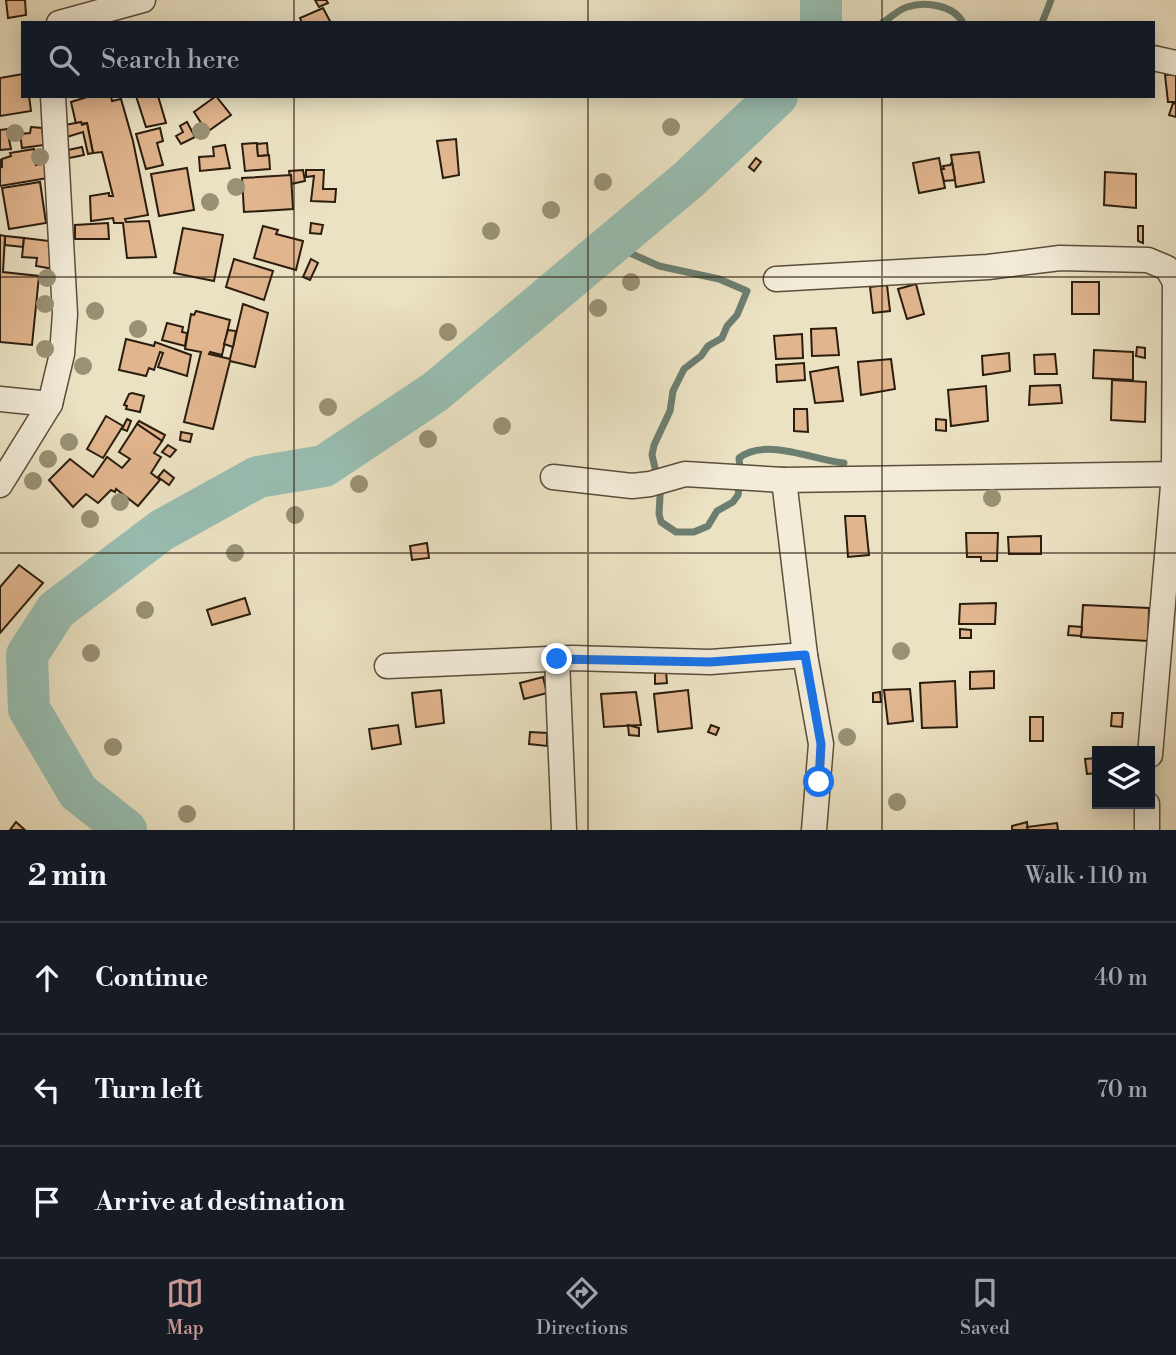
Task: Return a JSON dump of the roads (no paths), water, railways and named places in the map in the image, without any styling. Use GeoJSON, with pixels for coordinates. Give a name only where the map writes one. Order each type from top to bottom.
{"type":"FeatureCollection","features":[{"type":"Feature","properties":{"kind":"street"},"geometry":{"type":"LineString","coordinates":[[66,21],[143,0]]}},
{"type":"Feature","properties":{"kind":"street"},"geometry":{"type":"LineString","coordinates":[[1155,58],[1176,63]]}},
{"type":"Feature","properties":{"kind":"street"},"geometry":{"type":"LineString","coordinates":[[0,485],[50,404],[62,354],[65,314],[53,98]]}},
{"type":"Feature","properties":{"kind":"street"},"geometry":{"type":"LineString","coordinates":[[776,279],[988,267],[1060,258],[1148,260],[1167,268],[1175,282],[1175,474],[1151,746]]}},
{"type":"Feature","properties":{"kind":"street"},"geometry":{"type":"LineString","coordinates":[[0,398],[50,404]]}},
{"type":"Feature","properties":{"kind":"street"},"geometry":{"type":"LineString","coordinates":[[553,477],[632,486],[685,474],[784,480],[1175,474]]}},
{"type":"Feature","properties":{"kind":"street"},"geometry":{"type":"LineString","coordinates":[[784,480],[805,655],[821,744],[814,830]]}},
{"type":"Feature","properties":{"kind":"street"},"geometry":{"type":"LineString","coordinates":[[387,666],[557,659],[710,662],[805,655]]}},
{"type":"Feature","properties":{"kind":"street"},"geometry":{"type":"LineString","coordinates":[[557,659],[564,830]]}},
{"type":"Feature","properties":{"kind":"street"},"geometry":{"type":"LineString","coordinates":[[1146,830],[1147,809]]}},
{"type":"Feature","properties":{"kind":"waterway"},"geometry":{"type":"LineString","coordinates":[[821,0],[821,21]]}},
{"type":"Feature","properties":{"kind":"waterway"},"geometry":{"type":"LineString","coordinates":[[1043,21],[1051,0]]}},
{"type":"Feature","properties":{"kind":"waterway"},"geometry":{"type":"LineString","coordinates":[[885,21],[904,8],[922,4],[946,8],[962,21]]}},
{"type":"Feature","properties":{"kind":"waterway"},"geometry":{"type":"LineString","coordinates":[[126,830],[78,792],[29,709],[27,655],[56,610],[162,530],[258,477],[324,466],[435,392],[688,180],[775,98]]}},
{"type":"Feature","properties":{"kind":"waterway"},"geometry":{"type":"LineString","coordinates":[[610,244],[659,266],[719,279],[747,291],[737,315],[727,326],[722,338],[708,346],[701,356],[684,369],[673,391],[670,411],[652,455],[661,480],[661,522],[676,532],[694,532],[708,526],[717,511],[733,502],[738,495],[741,477],[739,458],[750,452],[776,450],[844,463]]}}]}
